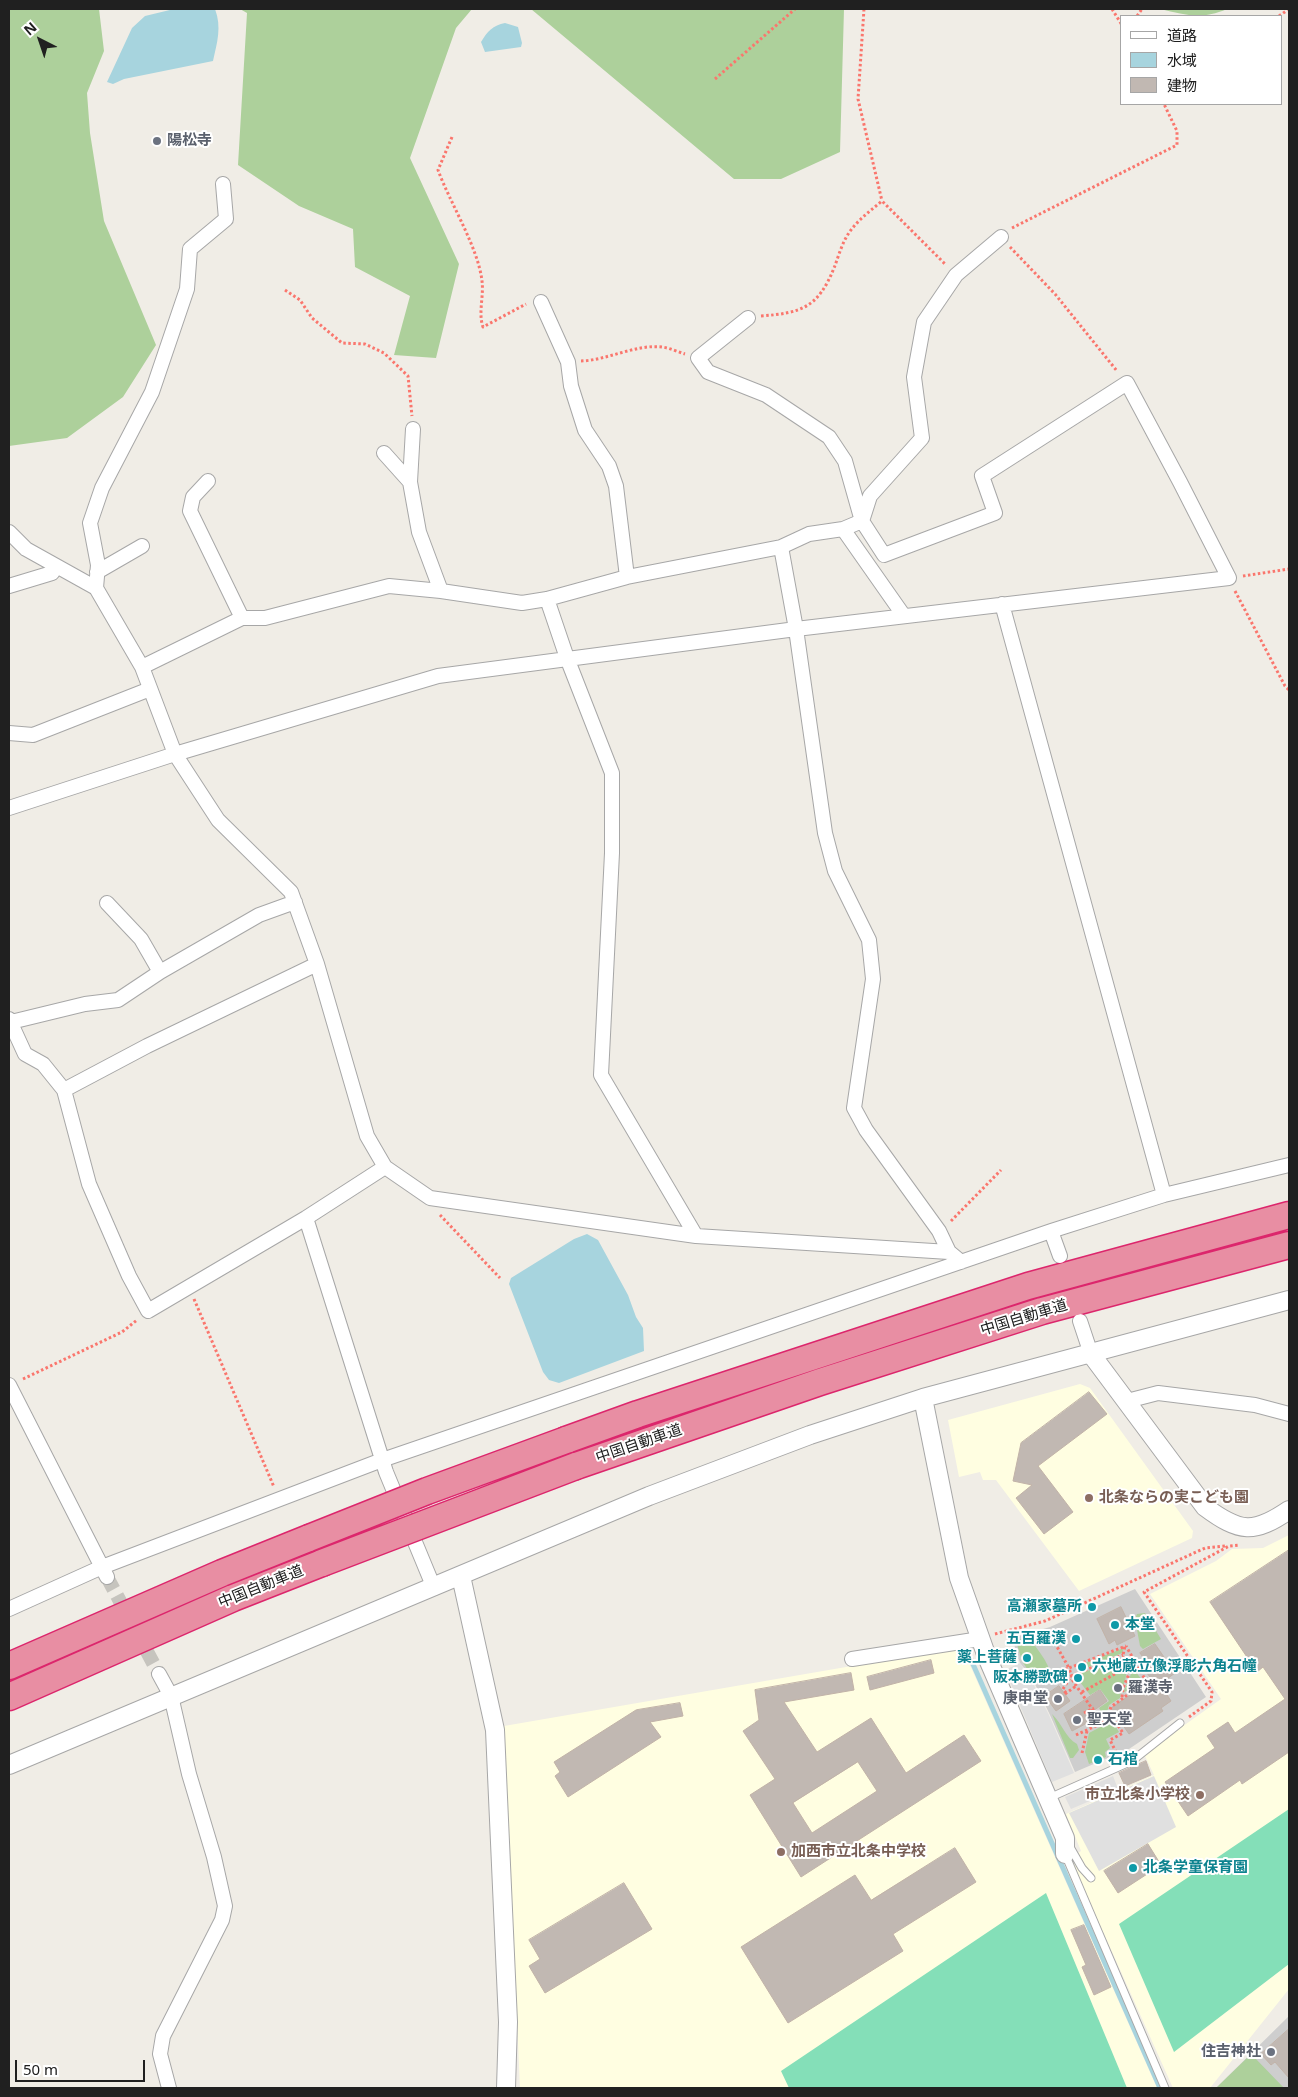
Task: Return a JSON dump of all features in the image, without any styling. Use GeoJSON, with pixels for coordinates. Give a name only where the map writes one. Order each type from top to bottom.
{"type":"FeatureCollection","features":[{"type":"Feature","properties":{"kind":"highway","name":"中国自動車道"},"geometry":{"type":"LineString","coordinates":[[9,1666],[213,1576],[427,1491],[566,1440],[712,1389],[1028,1286],[1289,1215]]}},
{"type":"Feature","properties":{"kind":"highway","name":"中国自動車道"},"geometry":{"type":"LineString","coordinates":[[9,1696],[233,1598],[576,1466],[820,1382],[981,1331],[1052,1309],[1289,1245]]}},
{"type":"Feature","properties":{"kind":"street"},"geometry":{"type":"LineString","coordinates":[[96,588],[97,572],[90,523],[102,488],[152,392],[187,289],[190,249],[226,220],[223,184]]}},
{"type":"Feature","properties":{"kind":"street"},"geometry":{"type":"LineString","coordinates":[[142,667],[242,618],[265,618],[389,586],[441,591],[522,603],[547,599],[627,577],[781,547],[809,534],[843,529],[862,521],[870,496],[922,438],[914,377],[924,322],[956,275],[1001,237]]}},
{"type":"Feature","properties":{"kind":"street"},"geometry":{"type":"LineString","coordinates":[[540,302],[568,362],[571,386],[585,430],[609,466],[616,486],[627,577]]}},
{"type":"Feature","properties":{"kind":"street"},"geometry":{"type":"LineString","coordinates":[[9,808],[175,754],[438,676],[796,629],[1229,578],[1127,383],[982,476],[995,513],[884,555],[862,521],[845,461],[829,437],[766,395],[708,372],[698,358],[748,318]]}},
{"type":"Feature","properties":{"kind":"street"},"geometry":{"type":"LineString","coordinates":[[413,429],[410,482],[419,532],[441,591]]}},
{"type":"Feature","properties":{"kind":"street"},"geometry":{"type":"LineString","coordinates":[[384,452],[410,482]]}},
{"type":"Feature","properties":{"kind":"street"},"geometry":{"type":"LineString","coordinates":[[208,480],[193,497],[190,511],[242,618]]}},
{"type":"Feature","properties":{"kind":"street"},"geometry":{"type":"LineString","coordinates":[[843,529],[904,616]]}},
{"type":"Feature","properties":{"kind":"street"},"geometry":{"type":"LineString","coordinates":[[9,532],[26,549],[96,588],[142,667],[175,754],[218,820],[291,892],[317,964],[366,1136],[385,1167],[430,1198],[696,1236],[949,1252]]}},
{"type":"Feature","properties":{"kind":"street"},"geometry":{"type":"LineString","coordinates":[[97,572],[142,546]]}},
{"type":"Feature","properties":{"kind":"street"},"geometry":{"type":"LineString","coordinates":[[781,547],[796,629],[825,833],[836,871],[869,940],[873,979],[854,1108],[866,1130],[939,1231],[949,1252],[961,1262]]}},
{"type":"Feature","properties":{"kind":"street"},"geometry":{"type":"LineString","coordinates":[[9,586],[52,573],[56,567]]}},
{"type":"Feature","properties":{"kind":"street"},"geometry":{"type":"LineString","coordinates":[[547,599],[567,658],[612,773],[612,853],[601,1075],[696,1236]]}},
{"type":"Feature","properties":{"kind":"street"},"geometry":{"type":"LineString","coordinates":[[1002,604],[1164,1195]]}},
{"type":"Feature","properties":{"kind":"street"},"geometry":{"type":"LineString","coordinates":[[9,733],[33,735],[150,689]]}},
{"type":"Feature","properties":{"kind":"street"},"geometry":{"type":"LineString","coordinates":[[295,902],[259,915],[160,972],[118,1000],[85,1004],[10,1020],[24,1054],[43,1064],[64,1090],[89,1184],[129,1276],[148,1311],[306,1218],[385,1167]]}},
{"type":"Feature","properties":{"kind":"street"},"geometry":{"type":"LineString","coordinates":[[106,903],[141,939],[160,972]]}},
{"type":"Feature","properties":{"kind":"street"},"geometry":{"type":"LineString","coordinates":[[64,1090],[147,1046],[317,964]]}},
{"type":"Feature","properties":{"kind":"street"},"geometry":{"type":"LineString","coordinates":[[9,1609],[382,1460],[1051,1231],[1164,1195],[1289,1165]]}},
{"type":"Feature","properties":{"kind":"street"},"geometry":{"type":"LineString","coordinates":[[306,1218],[352,1370],[382,1460],[434,1588]]}},
{"type":"Feature","properties":{"kind":"street"},"geometry":{"type":"LineString","coordinates":[[1051,1231],[1060,1256]]}},
{"type":"Feature","properties":{"kind":"street"},"geometry":{"type":"LineString","coordinates":[[9,1765],[434,1588],[649,1496],[810,1435],[923,1398],[1289,1300]]}},
{"type":"Feature","properties":{"kind":"street"},"geometry":{"type":"LineString","coordinates":[[1080,1321],[1091,1354],[1205,1507],[1223,1521],[1244,1529],[1261,1526],[1289,1510]]}},
{"type":"Feature","properties":{"kind":"street"},"geometry":{"type":"LineString","coordinates":[[9,1385],[105,1572]]}},
{"type":"Feature","properties":{"kind":"street"},"geometry":{"type":"LineString","coordinates":[[1127,1401],[1158,1393],[1255,1405],[1289,1414]]}},
{"type":"Feature","properties":{"kind":"street"},"geometry":{"type":"LineString","coordinates":[[923,1398],[959,1578],[980,1639],[1048,1798],[1065,1846]]}},
{"type":"Feature","properties":{"kind":"street"},"geometry":{"type":"LineString","coordinates":[[461,1576],[495,1730],[508,2022],[506,2088]]}},
{"type":"Feature","properties":{"kind":"street"},"geometry":{"type":"LineString","coordinates":[[852,1659],[980,1639]]}},
{"type":"Feature","properties":{"kind":"street"},"geometry":{"type":"LineString","coordinates":[[158,1674],[171,1696],[189,1774],[214,1858],[225,1906],[222,1920],[163,2036],[160,2054],[169,2088]]}},
{"type":"Feature","properties":{"kind":"lane"},"geometry":{"type":"LineString","coordinates":[[1048,1798],[1132,1761],[1180,1723]]}},
{"type":"Feature","properties":{"kind":"lane"},"geometry":{"type":"LineString","coordinates":[[1065,1846],[1091,1878]]}},
{"type":"Feature","properties":{"kind":"lane"},"geometry":{"type":"LineString","coordinates":[[1065,1846],[1165,2088]]}},
{"type":"Feature","properties":{"kind":"path"},"geometry":{"type":"LineString","coordinates":[[715,79],[795,9]]}},
{"type":"Feature","properties":{"kind":"path"},"geometry":{"type":"LineString","coordinates":[[864,9],[858,99],[882,201],[956,275]]}},
{"type":"Feature","properties":{"kind":"path"},"geometry":{"type":"LineString","coordinates":[[1112,9],[1120,22]]}},
{"type":"Feature","properties":{"kind":"path"},"geometry":{"type":"LineString","coordinates":[[1127,383],[1056,294],[1001,237],[1019,223],[1177,146],[1177,131],[1164,105]]}},
{"type":"Feature","properties":{"kind":"path"},"geometry":{"type":"LineString","coordinates":[[452,137],[438,170],[449,200],[473,250],[482,281],[483,327],[523,304],[540,302]]}},
{"type":"Feature","properties":{"kind":"path"},"geometry":{"type":"LineString","coordinates":[[748,318],[787,314],[811,306],[831,276],[846,237],[857,222],[882,201]]}},
{"type":"Feature","properties":{"kind":"path"},"geometry":{"type":"LineString","coordinates":[[285,290],[300,300],[312,318],[342,343],[365,344],[384,354],[408,376],[413,429]]}},
{"type":"Feature","properties":{"kind":"path"},"geometry":{"type":"LineString","coordinates":[[568,362],[598,360],[630,351],[662,347],[698,358]]}},
{"type":"Feature","properties":{"kind":"path"},"geometry":{"type":"LineString","coordinates":[[1289,569],[1229,578],[1285,686],[1289,690]]}},
{"type":"Feature","properties":{"kind":"path"},"geometry":{"type":"LineString","coordinates":[[939,1231],[957,1216],[1001,1170]]}},
{"type":"Feature","properties":{"kind":"path"},"geometry":{"type":"LineString","coordinates":[[430,1198],[432,1206],[500,1278]]}},
{"type":"Feature","properties":{"kind":"path"},"geometry":{"type":"LineString","coordinates":[[189,1287],[216,1345],[279,1500]]}},
{"type":"Feature","properties":{"kind":"path"},"geometry":{"type":"LineString","coordinates":[[9,1385],[122,1332],[148,1311]]}},
{"type":"Feature","properties":{"kind":"path"},"geometry":{"type":"LineString","coordinates":[[980,1639],[1045,1621],[1205,1548],[1248,1544]]}},
{"type":"Feature","properties":{"kind":"path"},"geometry":{"type":"LineString","coordinates":[[1180,1723],[1211,1701],[1212,1692],[1144,1592],[1229,1546]]}},
{"type":"Feature","properties":{"kind":"path"},"geometry":{"type":"LineString","coordinates":[[1056,1645],[1069,1668],[1076,1686],[1094,1708],[1102,1723]]}},
{"type":"Feature","properties":{"kind":"path"},"geometry":{"type":"LineString","coordinates":[[1047,1678],[1126,1646]]}},
{"type":"Feature","properties":{"kind":"path"},"geometry":{"type":"LineString","coordinates":[[1119,1759],[1110,1740],[1123,1733],[1109,1712],[1111,1707],[1122,1700],[1123,1688],[1128,1680],[1123,1655],[1126,1646]]}},
{"type":"Feature","properties":{"kind":"path"},"geometry":{"type":"LineString","coordinates":[[1122,1697],[1146,1681],[1126,1646]]}},
{"type":"Feature","properties":{"kind":"path"},"geometry":{"type":"LineString","coordinates":[[1076,1686],[1065,1693],[1063,1689],[1071,1676],[1123,1655]]}},
{"type":"Feature","properties":{"kind":"path"},"geometry":{"type":"LineString","coordinates":[[1082,1692],[1135,1663]]}},
{"type":"Feature","properties":{"kind":"path"},"geometry":{"type":"LineString","coordinates":[[1084,1713],[1094,1708]]}},
{"type":"Feature","properties":{"kind":"path"},"geometry":{"type":"LineString","coordinates":[[1076,1735],[1113,1718]]}},
{"type":"Feature","properties":{"kind":"path"},"geometry":{"type":"LineString","coordinates":[[1082,1753],[1088,1730]]}},
{"type":"Feature","properties":{"kind":"shaded area","name":"北条ならの実こども園"},"geometry":{"type":"Polygon","coordinates":[[[1080,1384],[1090,1388],[1193,1531],[1192,1538],[1079,1591],[996,1480],[983,1480],[980,1472],[959,1477],[948,1420],[1080,1384]]]}},
{"type":"Feature","properties":{"kind":"shaded area","name":"市立北条小学校"},"geometry":{"type":"Polygon","coordinates":[[[1289,1535],[1289,1989],[1210,2088],[1173,2088],[1070,1858],[1081,1851],[1066,1814],[1154,1775],[1144,1754],[1221,1699],[1150,1594],[1216,1561],[1232,1549],[1263,1548],[1289,1535]]]}},
{"type":"Feature","properties":{"kind":"shaded area","name":"羅漢寺"},"geometry":{"type":"Polygon","coordinates":[[[1135,1589],[1206,1697],[1129,1749],[1075,1772],[1032,1678],[1020,1663],[1012,1638],[1050,1627],[1135,1589]]]}},
{"type":"Feature","properties":{"kind":"shaded area","name":"加西市立北条中学校"},"geometry":{"type":"Polygon","coordinates":[[[962,1647],[1157,2088],[520,2088],[504,1726],[962,1647]]]}},
{"type":"Feature","properties":{"kind":"shaded area"},"geometry":{"type":"Polygon","coordinates":[[[1020,1663],[1031,1679],[1049,1715],[1074,1773],[1052,1782],[1005,1670],[1020,1663]]]}},
{"type":"Feature","properties":{"kind":"shaded area"},"geometry":{"type":"Polygon","coordinates":[[[1113,1776],[1118,1789],[1071,1809],[1065,1797],[1113,1776]]]}},
{"type":"Feature","properties":{"kind":"shaded area"},"geometry":{"type":"Polygon","coordinates":[[[1154,1776],[1176,1827],[1099,1871],[1069,1813],[1154,1776]]]}},
{"type":"Feature","properties":{"kind":"shaded area","name":"住吉神社"},"geometry":{"type":"Polygon","coordinates":[[[1289,2016],[1289,2088],[1216,2088],[1289,2016]]]}},
{"type":"Feature","properties":{"kind":"green space"},"geometry":{"type":"Polygon","coordinates":[[[9,9],[99,9],[104,51],[87,93],[90,133],[104,221],[156,345],[123,397],[67,438],[9,446],[9,9]]]}},
{"type":"Feature","properties":{"kind":"green space"},"geometry":{"type":"Polygon","coordinates":[[[240,9],[472,9],[456,28],[410,158],[459,264],[436,358],[394,355],[410,296],[355,267],[353,229],[299,206],[238,165],[247,13],[240,9]]]}},
{"type":"Feature","properties":{"kind":"green space"},"geometry":{"type":"Polygon","coordinates":[[[531,9],[844,9],[840,152],[781,179],[734,179],[531,9]]]}},
{"type":"Feature","properties":{"kind":"green space"},"geometry":{"type":"Polygon","coordinates":[[[1160,9],[1227,9],[1209,14],[1186,15],[1160,9]]]}},
{"type":"Feature","properties":{"kind":"green space"},"geometry":{"type":"Polygon","coordinates":[[[1145,1613],[1161,1639],[1143,1649],[1140,1646],[1135,1619],[1137,1614],[1145,1613]]]}},
{"type":"Feature","properties":{"kind":"green space"},"geometry":{"type":"Polygon","coordinates":[[[1025,1638],[1031,1639],[1044,1658],[1049,1668],[1051,1680],[1037,1684],[1022,1661],[1016,1641],[1025,1638]]]}},
{"type":"Feature","properties":{"kind":"green space"},"geometry":{"type":"Polygon","coordinates":[[[1124,1648],[1122,1653],[1079,1671],[1077,1666],[1124,1648]]]}},
{"type":"Feature","properties":{"kind":"green space"},"geometry":{"type":"Polygon","coordinates":[[[1118,1659],[1125,1668],[1126,1677],[1120,1698],[1109,1705],[1107,1712],[1109,1716],[1105,1719],[1099,1708],[1109,1701],[1100,1689],[1090,1695],[1080,1682],[1080,1673],[1108,1665],[1118,1659]]]}},
{"type":"Feature","properties":{"kind":"green space"},"geometry":{"type":"Polygon","coordinates":[[[1132,1667],[1142,1680],[1123,1693],[1131,1674],[1129,1668],[1132,1667]]]}},
{"type":"Feature","properties":{"kind":"green space"},"geometry":{"type":"Polygon","coordinates":[[[1052,1714],[1070,1738],[1077,1744],[1079,1750],[1073,1758],[1070,1758],[1052,1714]]]}},
{"type":"Feature","properties":{"kind":"green space"},"geometry":{"type":"Polygon","coordinates":[[[1112,1721],[1119,1732],[1106,1739],[1110,1748],[1105,1752],[1106,1757],[1089,1764],[1085,1752],[1089,1733],[1112,1721]]]}},
{"type":"Feature","properties":{"kind":"green space"},"geometry":{"type":"Polygon","coordinates":[[[1289,1809],[1289,1964],[1174,2052],[1119,1924],[1289,1809]]]}},
{"type":"Feature","properties":{"kind":"green space"},"geometry":{"type":"Polygon","coordinates":[[[1046,1893],[1127,2088],[789,2088],[781,2071],[1046,1893]]]}},
{"type":"Feature","properties":{"kind":"green space"},"geometry":{"type":"Polygon","coordinates":[[[1247,2058],[1255,2058],[1284,2088],[1216,2088],[1247,2058]]]}},
{"type":"Feature","properties":{"kind":"water"},"geometry":{"type":"Polygon","coordinates":[[[174,9],[215,9],[218,29],[213,61],[124,79],[113,84],[107,82],[132,28],[145,16],[174,9]]]}},
{"type":"Feature","properties":{"kind":"water"},"geometry":{"type":"Polygon","coordinates":[[[505,23],[518,27],[522,43],[521,47],[485,52],[481,42],[483,38],[494,27],[505,23]]]}},
{"type":"Feature","properties":{"kind":"water"},"geometry":{"type":"Polygon","coordinates":[[[587,1234],[598,1240],[628,1295],[636,1317],[643,1328],[644,1351],[559,1383],[549,1380],[543,1372],[509,1284],[511,1278],[574,1239],[587,1234]]]}},
{"type":"Feature","properties":{"kind":"building"},"geometry":{"type":"Polygon","coordinates":[[[1089,1392],[1107,1414],[1038,1466],[1073,1512],[1044,1534],[1016,1498],[1032,1485],[1013,1481],[1021,1443],[1089,1392]]]}},
{"type":"Feature","properties":{"kind":"building"},"geometry":{"type":"Polygon","coordinates":[[[1289,1550],[1289,1752],[1242,1784],[1240,1780],[1188,1816],[1165,1782],[1215,1748],[1207,1736],[1228,1722],[1235,1733],[1285,1699],[1263,1667],[1257,1672],[1210,1602],[1289,1550]]]}},
{"type":"Feature","properties":{"kind":"building","name":"本堂"},"geometry":{"type":"Polygon","coordinates":[[[1121,1607],[1135,1636],[1117,1645],[1115,1640],[1109,1644],[1097,1619],[1121,1607]]]}},
{"type":"Feature","properties":{"kind":"building"},"geometry":{"type":"Polygon","coordinates":[[[1155,1644],[1175,1673],[1160,1684],[1171,1701],[1161,1708],[1163,1711],[1129,1734],[1111,1708],[1152,1680],[1147,1673],[1152,1670],[1140,1653],[1155,1644]]]}},
{"type":"Feature","properties":{"kind":"building"},"geometry":{"type":"Polygon","coordinates":[[[931,1660],[934,1673],[870,1690],[867,1677],[931,1660]]]}},
{"type":"Feature","properties":{"kind":"building"},"geometry":{"type":"Polygon","coordinates":[[[851,1673],[854,1690],[784,1702],[817,1752],[871,1718],[906,1773],[964,1735],[981,1761],[801,1877],[750,1795],[775,1779],[743,1731],[759,1720],[755,1690],[851,1673]],[[858,1762],[793,1803],[812,1833],[877,1791],[858,1762]]]}},
{"type":"Feature","properties":{"kind":"building","name":"庚申堂"},"geometry":{"type":"Polygon","coordinates":[[[1059,1686],[1070,1701],[1056,1711],[1045,1696],[1059,1686]]]}},
{"type":"Feature","properties":{"kind":"building"},"geometry":{"type":"Polygon","coordinates":[[[1100,1690],[1107,1701],[1086,1716],[1089,1722],[1072,1731],[1064,1714],[1100,1690]]]}},
{"type":"Feature","properties":{"kind":"building"},"geometry":{"type":"Polygon","coordinates":[[[680,1703],[683,1716],[650,1722],[661,1737],[568,1797],[555,1776],[560,1772],[554,1762],[636,1710],[680,1703]]]}},
{"type":"Feature","properties":{"kind":"building"},"geometry":{"type":"Polygon","coordinates":[[[1146,1761],[1151,1775],[1125,1786],[1119,1773],[1146,1761]]]}},
{"type":"Feature","properties":{"kind":"building","name":"北条学童保育園"},"geometry":{"type":"Polygon","coordinates":[[[1148,1844],[1161,1865],[1118,1893],[1104,1871],[1148,1844]]]}},
{"type":"Feature","properties":{"kind":"building"},"geometry":{"type":"Polygon","coordinates":[[[955,1848],[976,1882],[893,1934],[903,1951],[788,2023],[741,1947],[855,1875],[871,1900],[955,1848]]]}},
{"type":"Feature","properties":{"kind":"building"},"geometry":{"type":"Polygon","coordinates":[[[624,1883],[652,1929],[545,1993],[529,1966],[540,1959],[529,1940],[624,1883]]]}},
{"type":"Feature","properties":{"kind":"building"},"geometry":{"type":"Polygon","coordinates":[[[1084,1925],[1111,1987],[1094,1995],[1082,1967],[1086,1965],[1071,1930],[1084,1925]]]}},
{"type":"Feature","properties":{"kind":"building"},"geometry":{"type":"Polygon","coordinates":[[[1289,2029],[1289,2078],[1275,2062],[1271,2065],[1261,2054],[1289,2029]]]}},
{"type":"Feature","properties":{"kind":"waterway"},"geometry":{"type":"LineString","coordinates":[[965,1646],[1160,2088]]}},
{"type":"Feature","properties":{"kind":"tunnel"},"geometry":{"type":"LineString","coordinates":[[107,1577],[159,1674]]}},
{"type":"Feature","properties":{"kind":"place","name":"陽松寺"},"geometry":{"type":"Point","coordinates":[157,141]}},
{"type":"Feature","properties":{"kind":"place","name":"北条ならの実こども園"},"geometry":{"type":"Point","coordinates":[1089,1498]}},
{"type":"Feature","properties":{"kind":"place","name":"高瀬家墓所"},"geometry":{"type":"Point","coordinates":[1092,1607]}},
{"type":"Feature","properties":{"kind":"place","name":"本堂"},"geometry":{"type":"Point","coordinates":[1115,1625]}},
{"type":"Feature","properties":{"kind":"place","name":"五百羅漢"},"geometry":{"type":"Point","coordinates":[1076,1639]}},
{"type":"Feature","properties":{"kind":"place","name":"薬上菩薩"},"geometry":{"type":"Point","coordinates":[1027,1658]}},
{"type":"Feature","properties":{"kind":"place","name":"六地蔵立像浮彫六角石幢"},"geometry":{"type":"Point","coordinates":[1082,1667]}},
{"type":"Feature","properties":{"kind":"place","name":"阪本勝歌碑"},"geometry":{"type":"Point","coordinates":[1078,1678]}},
{"type":"Feature","properties":{"kind":"place","name":"羅漢寺"},"geometry":{"type":"Point","coordinates":[1118,1688]}},
{"type":"Feature","properties":{"kind":"place","name":"庚申堂"},"geometry":{"type":"Point","coordinates":[1058,1699]}},
{"type":"Feature","properties":{"kind":"place","name":"聖天堂"},"geometry":{"type":"Point","coordinates":[1077,1720]}},
{"type":"Feature","properties":{"kind":"place","name":"石棺"},"geometry":{"type":"Point","coordinates":[1098,1760]}},
{"type":"Feature","properties":{"kind":"place","name":"市立北条小学校"},"geometry":{"type":"Point","coordinates":[1200,1795]}},
{"type":"Feature","properties":{"kind":"place","name":"加西市立北条中学校"},"geometry":{"type":"Point","coordinates":[781,1852]}},
{"type":"Feature","properties":{"kind":"place","name":"北条学童保育園"},"geometry":{"type":"Point","coordinates":[1133,1868]}},
{"type":"Feature","properties":{"kind":"place","name":"住吉神社"},"geometry":{"type":"Point","coordinates":[1271,2052]}}]}
